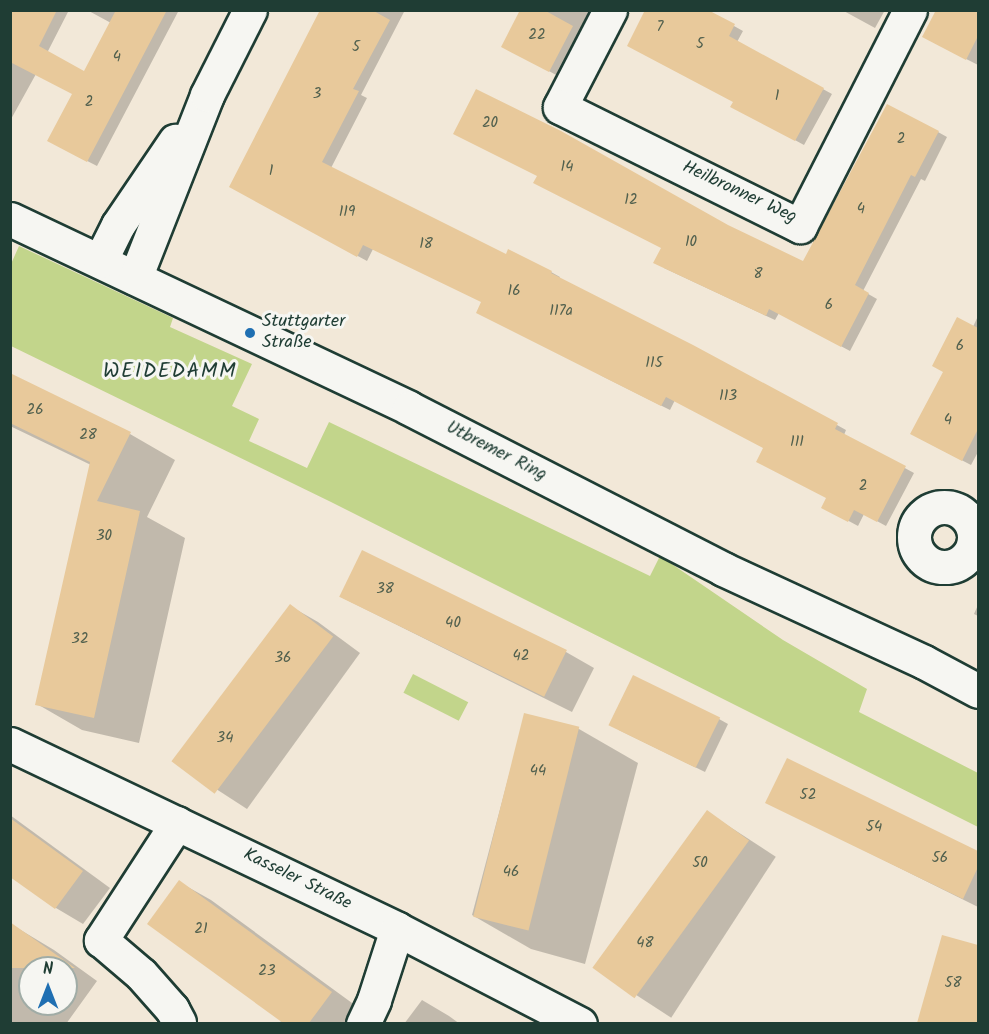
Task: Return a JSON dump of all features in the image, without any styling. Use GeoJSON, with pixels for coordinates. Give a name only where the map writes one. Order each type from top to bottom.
{"type":"FeatureCollection","features":[{"type":"Feature","properties":{"kind":"street"},"geometry":{"type":"LineString","coordinates":[[135,278],[207,94],[250,10]]}},
{"type":"Feature","properties":{"kind":"street","name":"Heilbronner Weg"},"geometry":{"type":"LineString","coordinates":[[610,10],[560,107],[800,226],[910,10]]}},
{"type":"Feature","properties":{"kind":"street"},"geometry":{"type":"LineString","coordinates":[[100,261],[118,225],[207,94]]}},
{"type":"Feature","properties":{"kind":"street","name":"Utbremer Ring"},"geometry":{"type":"LineString","coordinates":[[10,219],[409,408],[723,569],[924,662],[978,691]]}},
{"type":"Feature","properties":{"kind":"street","name":"Kasseler Straße"},"geometry":{"type":"LineString","coordinates":[[10,744],[397,929],[580,1023]]}},
{"type":"Feature","properties":{"kind":"street"},"geometry":{"type":"LineString","coordinates":[[177,823],[101,940],[113,953],[141,974],[172,1009],[179,1022]]}},
{"type":"Feature","properties":{"kind":"street"},"geometry":{"type":"LineString","coordinates":[[363,1023],[374,1000],[397,929]]}},
{"type":"Feature","properties":{"kind":"green space"},"geometry":{"type":"Polygon","coordinates":[[[19,246],[173,318],[170,327],[252,364],[232,406],[259,419],[249,441],[307,468],[329,422],[650,576],[660,556],[783,640],[867,689],[859,712],[978,773],[978,827],[331,502],[11,346],[11,264],[19,246]]]}},
{"type":"Feature","properties":{"kind":"green space"},"geometry":{"type":"Polygon","coordinates":[[[413,674],[468,702],[459,721],[403,693],[413,674]]]}},
{"type":"Feature","properties":{"kind":"building"},"geometry":{"type":"Polygon","coordinates":[[[10,10],[57,10],[39,46],[84,71],[116,10],[167,10],[87,162],[47,141],[72,94],[10,62],[10,10]]]}},
{"type":"Feature","properties":{"kind":"building"},"geometry":{"type":"Polygon","coordinates":[[[320,10],[372,10],[390,20],[353,89],[359,91],[322,162],[506,254],[508,249],[552,271],[551,273],[693,345],[838,423],[835,429],[906,466],[877,522],[854,510],[848,522],[821,508],[826,498],[756,462],[763,448],[666,397],[661,406],[476,313],[481,302],[363,245],[357,257],[229,187],[320,10]]]}},
{"type":"Feature","properties":{"kind":"building"},"geometry":{"type":"Polygon","coordinates":[[[520,10],[544,10],[573,26],[549,72],[501,47],[520,10]]]}},
{"type":"Feature","properties":{"kind":"building"},"geometry":{"type":"Polygon","coordinates":[[[645,10],[708,10],[735,24],[729,36],[824,88],[795,141],[730,107],[733,102],[627,46],[645,10]]]}},
{"type":"Feature","properties":{"kind":"building"},"geometry":{"type":"Polygon","coordinates":[[[936,10],[978,10],[978,36],[966,60],[922,37],[936,10]]]}},
{"type":"Feature","properties":{"kind":"building"},"geometry":{"type":"Polygon","coordinates":[[[476,89],[561,131],[728,225],[803,261],[887,104],[939,131],[915,177],[911,175],[855,285],[869,293],[841,347],[769,309],[766,316],[653,263],[661,248],[533,183],[537,176],[453,134],[476,89]]]}},
{"type":"Feature","properties":{"kind":"building"},"geometry":{"type":"Polygon","coordinates":[[[957,317],[978,328],[978,429],[962,461],[910,434],[943,372],[932,366],[957,317]]]}},
{"type":"Feature","properties":{"kind":"building"},"geometry":{"type":"Polygon","coordinates":[[[10,373],[131,432],[97,501],[140,511],[94,718],[35,705],[90,462],[10,423],[10,373]]]}},
{"type":"Feature","properties":{"kind":"building"},"geometry":{"type":"Polygon","coordinates":[[[362,550],[567,650],[544,697],[339,597],[362,550]]]}},
{"type":"Feature","properties":{"kind":"building"},"geometry":{"type":"Polygon","coordinates":[[[290,604],[333,636],[215,794],[171,761],[290,604]]]}},
{"type":"Feature","properties":{"kind":"building"},"geometry":{"type":"Polygon","coordinates":[[[633,675],[720,718],[696,768],[608,725],[633,675]]]}},
{"type":"Feature","properties":{"kind":"building"},"geometry":{"type":"Polygon","coordinates":[[[524,713],[579,727],[529,931],[473,917],[524,713]]]}},
{"type":"Feature","properties":{"kind":"building"},"geometry":{"type":"Polygon","coordinates":[[[787,758],[978,851],[978,867],[963,899],[765,803],[787,758]]]}},
{"type":"Feature","properties":{"kind":"building"},"geometry":{"type":"Polygon","coordinates":[[[707,810],[749,841],[634,998],[592,968],[707,810]]]}},
{"type":"Feature","properties":{"kind":"building"},"geometry":{"type":"Polygon","coordinates":[[[10,818],[83,871],[55,909],[10,877],[10,818]]]}},
{"type":"Feature","properties":{"kind":"building"},"geometry":{"type":"Polygon","coordinates":[[[179,880],[332,992],[309,1023],[283,1023],[147,924],[179,880]]]}},
{"type":"Feature","properties":{"kind":"building"},"geometry":{"type":"Polygon","coordinates":[[[10,922],[58,956],[18,956],[18,968],[10,968],[10,922]]]}},
{"type":"Feature","properties":{"kind":"building"},"geometry":{"type":"Polygon","coordinates":[[[942,935],[978,945],[978,1023],[917,1023],[942,935]]]}},
{"type":"Feature","properties":{"kind":"place","name":"Stuttgarter Straße"},"geometry":{"type":"Point","coordinates":[250,333]}},
{"type":"Feature","properties":{"kind":"district","name":"WEIDEDAMM"},"geometry":{"type":"Point","coordinates":[170,372]}}]}
